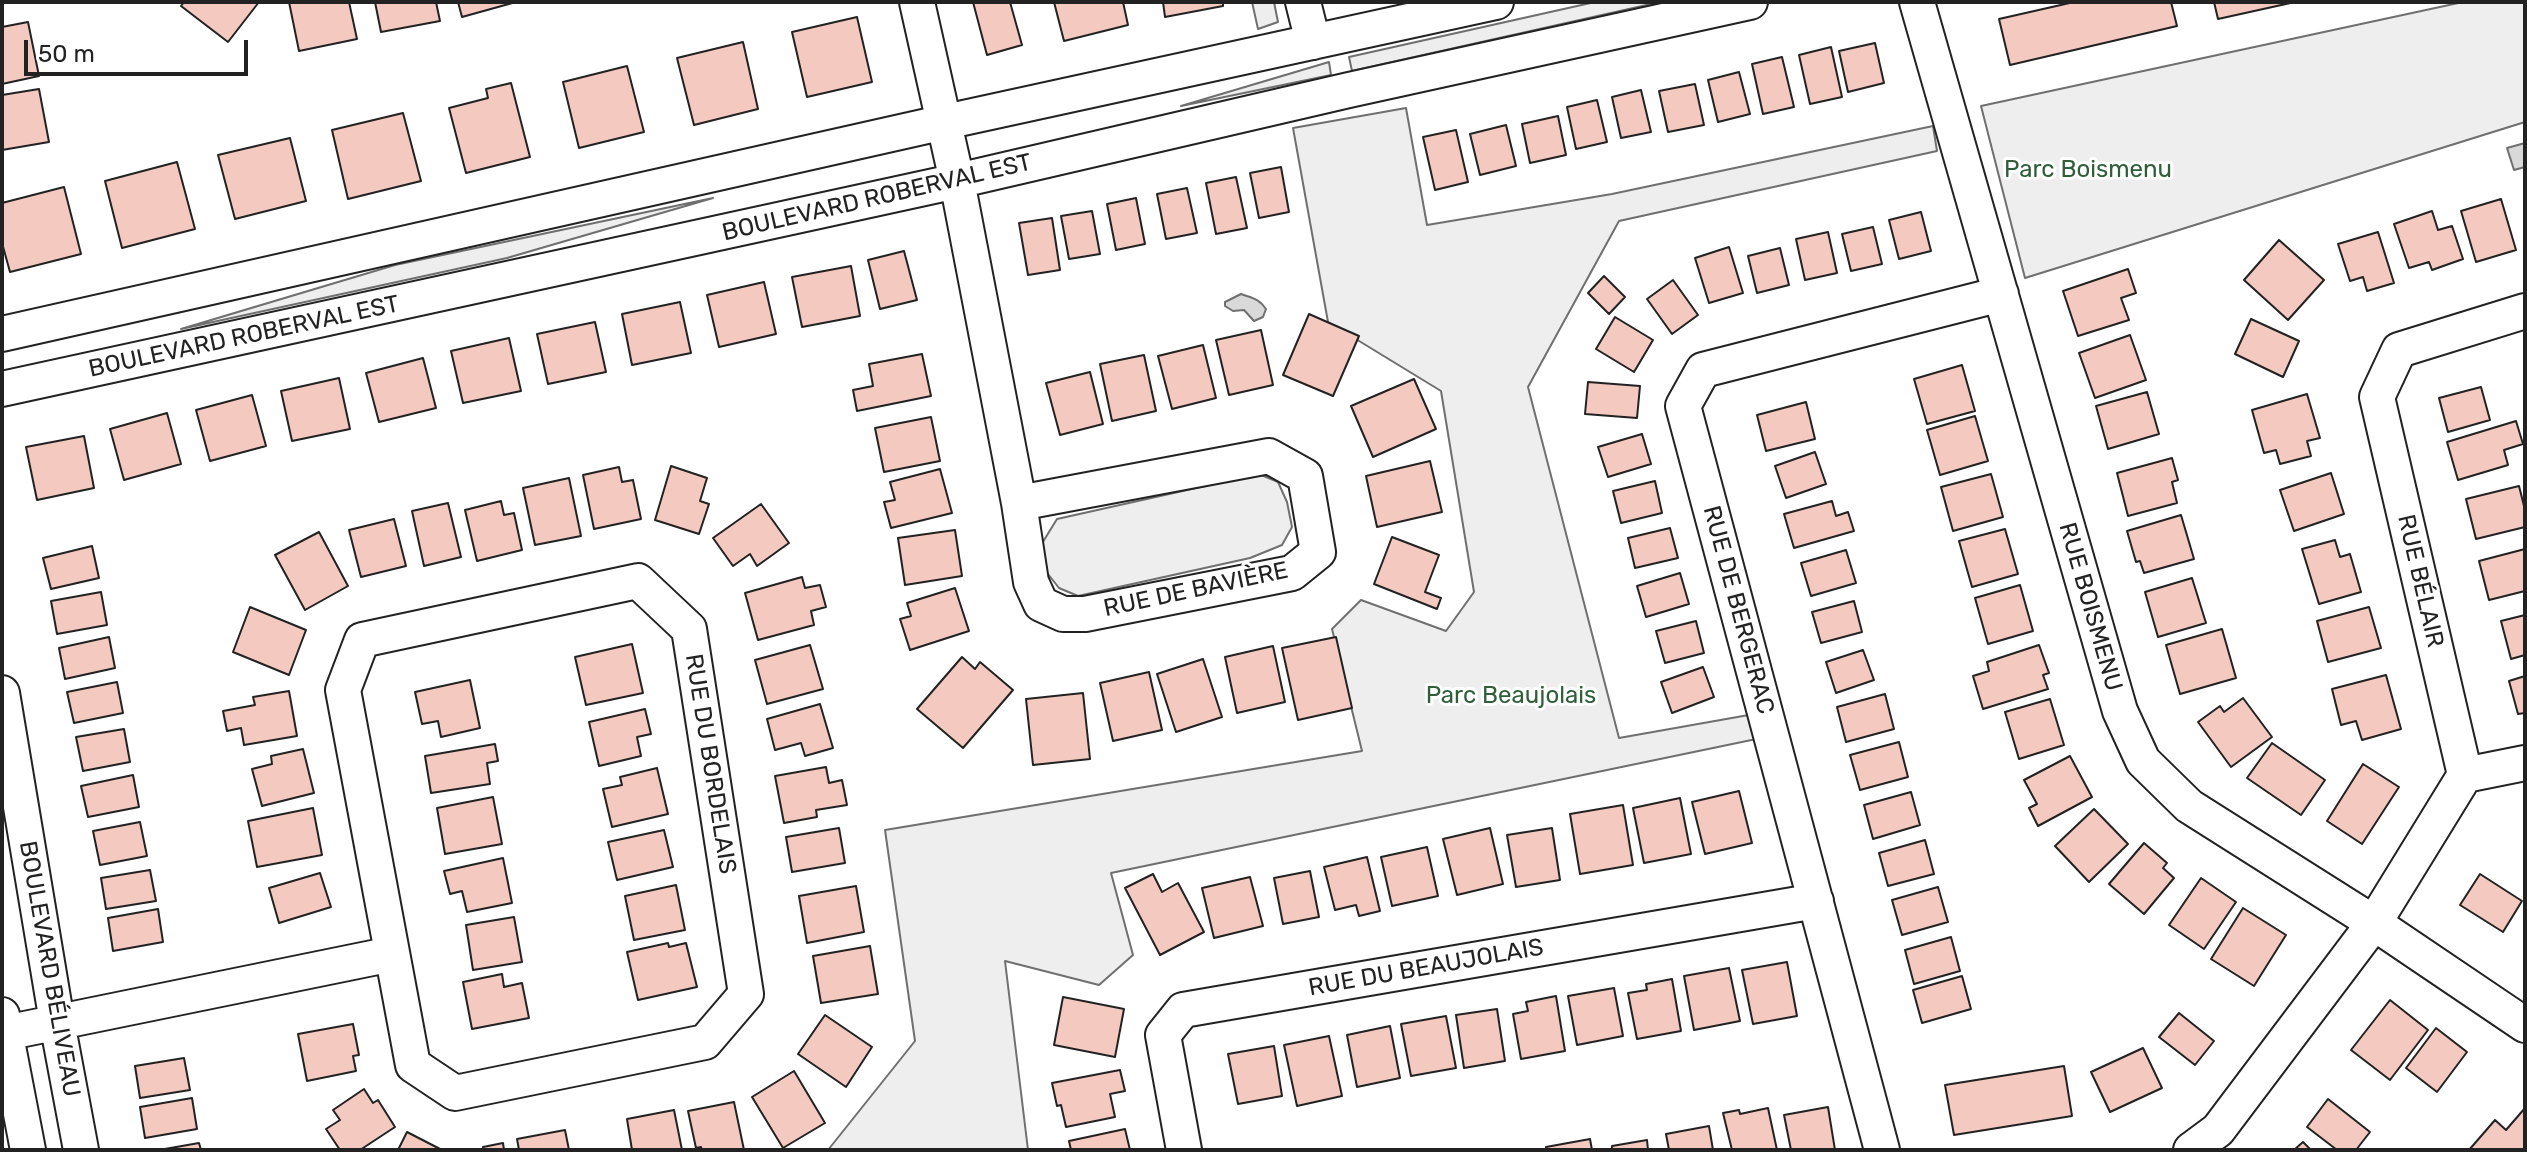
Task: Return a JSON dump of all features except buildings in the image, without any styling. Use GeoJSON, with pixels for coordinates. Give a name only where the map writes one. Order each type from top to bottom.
{"type":"FeatureCollection","features":[{"type":"Feature","properties":{"kind":"street","name":"RUE DE BAVIÈRE"},"geometry":{"type":"LineString","coordinates":[[917,2],[957,181],[1019,503],[1031,582],[1041,604],[1063,614],[1085,614],[1292,573],[1318,552],[1305,476],[1269,456],[1019,503]]}},
{"type":"Feature","properties":{"kind":"street"},"geometry":{"type":"LineString","coordinates":[[1303,2],[1313,42]]}},
{"type":"Feature","properties":{"kind":"street"},"geometry":{"type":"LineString","coordinates":[[2,334],[1496,2]]}},
{"type":"Feature","properties":{"kind":"street","name":"BOULEVARD ROBERVAL EST"},"geometry":{"type":"LineString","coordinates":[[2,389],[957,181],[1349,90],[1750,2]]}},
{"type":"Feature","properties":{"kind":"street","name":"RUE BOISMENU"},"geometry":{"type":"LineString","coordinates":[[1917,2],[2120,711],[2143,761],[2189,806],[2374,923],[2525,1025]]}},
{"type":"Feature","properties":{"kind":"street","name":"RUE DE BERGERAC"},"geometry":{"type":"LineString","coordinates":[[1882,1150],[1683,406],[1703,370],[2001,294]]}},
{"type":"Feature","properties":{"kind":"street","name":"RUE BÉLAIR"},"geometry":{"type":"LineString","coordinates":[[2465,775],[2377,397],[2399,350],[2525,311]]}},
{"type":"Feature","properties":{"kind":"street","name":"RUE DU BORDELAIS"},"geometry":{"type":"LineString","coordinates":[[638,581],[689,629],[746,994],[705,1042],[455,1093],[413,1065],[392,954],[343,690],[362,640],[638,581]]}},
{"type":"Feature","properties":{"kind":"street","name":"BOULEVARD BÉLIVEAU"},"geometry":{"type":"LineString","coordinates":[[2,693],[81,1150]]}},
{"type":"Feature","properties":{"kind":"street"},"geometry":{"type":"LineString","coordinates":[[2191,1150],[2218,1130],[2374,923],[2465,775],[2525,763]]}},
{"type":"Feature","properties":{"kind":"street","name":"RUE DU BEAUJOLAIS"},"geometry":{"type":"LineString","coordinates":[[1184,1150],[1163,1035],[1183,1010],[1816,901]]}},
{"type":"Feature","properties":{"kind":"street"},"geometry":{"type":"LineString","coordinates":[[28,1150],[4,1024],[57,1022],[392,954]]}},
{"type":"Feature","properties":{"kind":"green space"},"geometry":{"type":"Polygon","coordinates":[[[1252,2],[1274,2],[1278,22],[1258,29],[1252,2]]]}},
{"type":"Feature","properties":{"kind":"green space"},"geometry":{"type":"Polygon","coordinates":[[[1595,2],[1660,2],[1352,71],[1349,57],[1595,2]]]}},
{"type":"Feature","properties":{"kind":"green space","name":"Parc Boismenu"},"geometry":{"type":"Polygon","coordinates":[[[2463,2],[2525,2],[2525,122],[2025,278],[1981,106],[2463,2]]]}},
{"type":"Feature","properties":{"kind":"green space"},"geometry":{"type":"Polygon","coordinates":[[[1329,62],[1331,75],[1181,106],[1329,62]]]}},
{"type":"Feature","properties":{"kind":"green space","name":"Parc Beaujolais"},"geometry":{"type":"Polygon","coordinates":[[[1406,108],[1427,225],[1612,194],[1933,126],[1937,151],[1619,221],[1528,387],[1619,738],[1760,713],[1766,737],[1111,873],[1133,955],[1099,985],[1005,961],[1028,1150],[828,1150],[915,1041],[885,830],[1362,751],[1332,629],[1361,600],[1446,631],[1474,592],[1441,391],[1328,322],[1293,128],[1406,108]]]}},
{"type":"Feature","properties":{"kind":"green space"},"geometry":{"type":"Polygon","coordinates":[[[713,198],[507,258],[181,329],[395,265],[713,198]]]}},
{"type":"Feature","properties":{"kind":"green space"},"geometry":{"type":"Polygon","coordinates":[[[1259,474],[1278,482],[1287,502],[1292,527],[1282,545],[1250,558],[1078,596],[1059,588],[1044,569],[1041,545],[1057,519],[1259,474]]]}},
{"type":"Feature","properties":{"kind":"shaded area"},"geometry":{"type":"Polygon","coordinates":[[[2525,143],[2525,167],[2514,170],[2507,148],[2525,143]]]}},
{"type":"Feature","properties":{"kind":"shaded area"},"geometry":{"type":"Polygon","coordinates":[[[1241,294],[1263,305],[1266,309],[1263,317],[1254,321],[1244,310],[1233,311],[1225,306],[1225,302],[1241,294]]]}}]}
